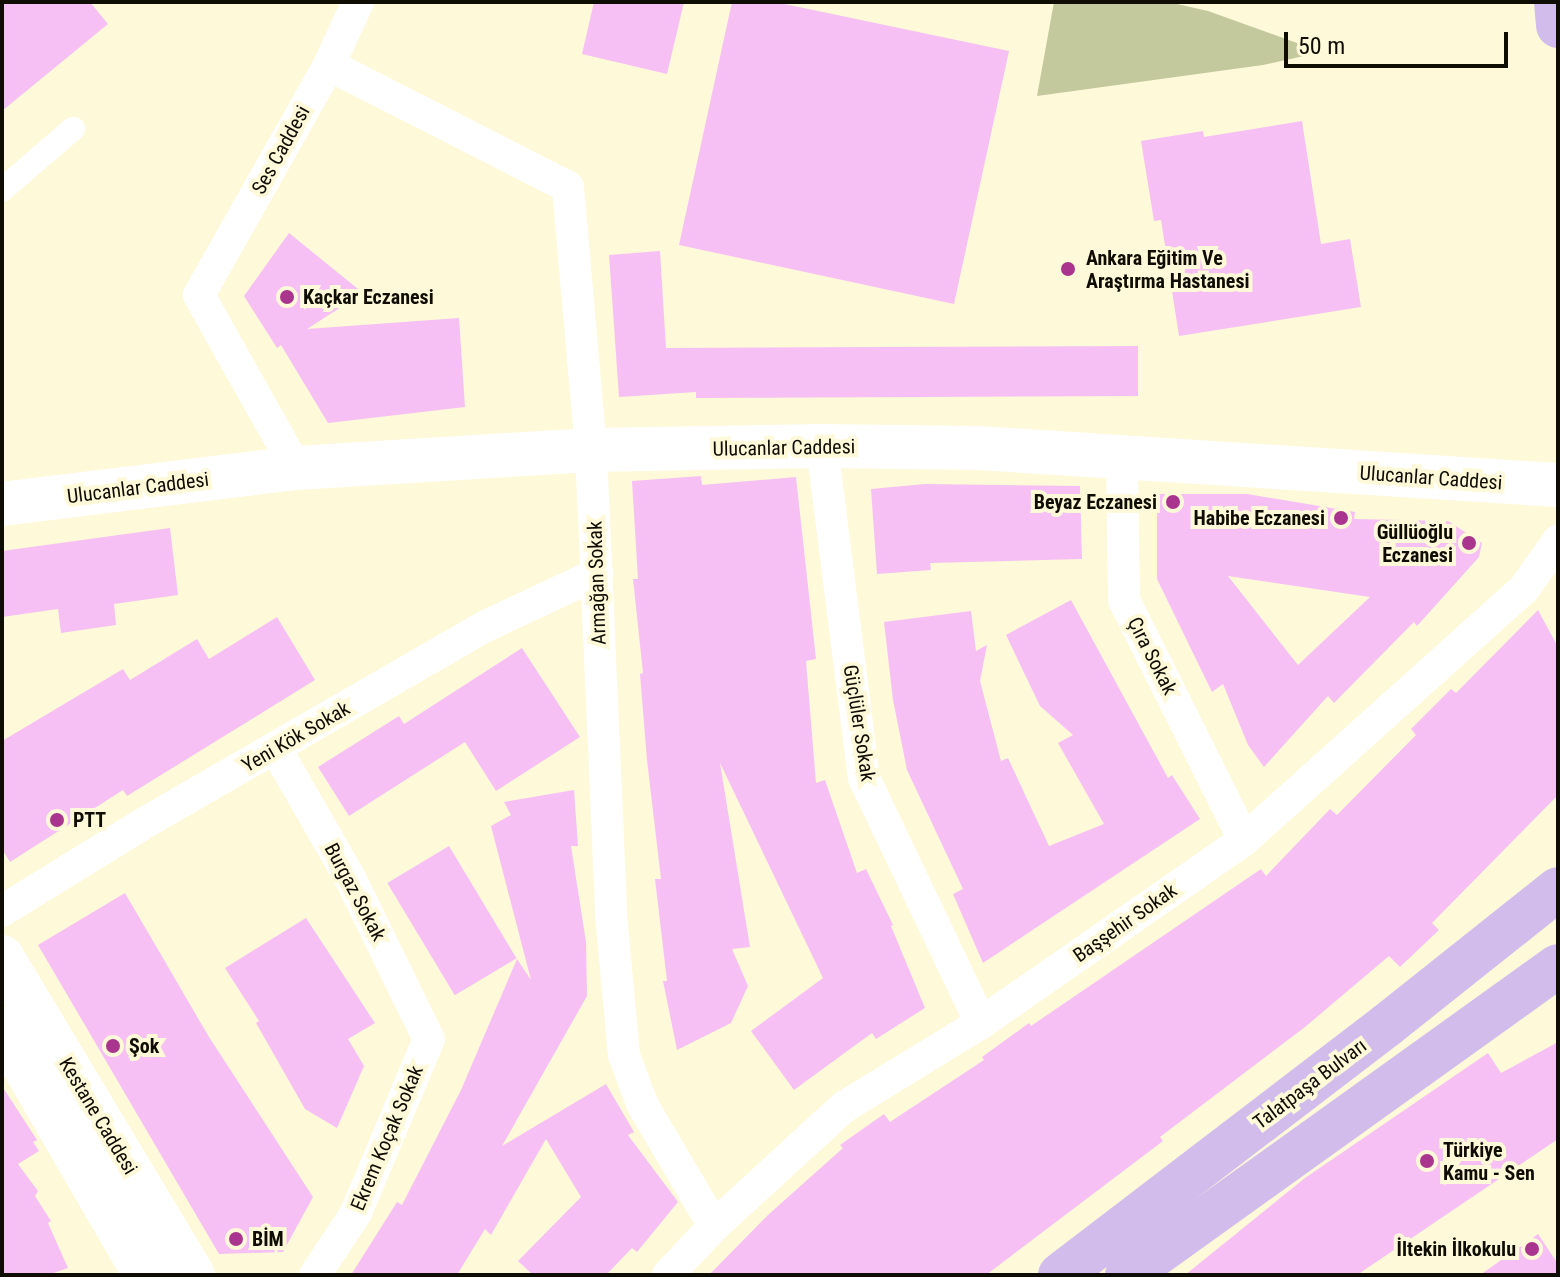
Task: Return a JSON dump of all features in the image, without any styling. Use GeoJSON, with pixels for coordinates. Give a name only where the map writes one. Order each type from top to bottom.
{"type":"FeatureCollection","features":[{"type":"Feature","properties":{"kind":"main road"},"geometry":{"type":"LineString","coordinates":[[1556,2],[1558,26]]}},
{"type":"Feature","properties":{"kind":"main road","name":"Ulucanlar Caddesi"},"geometry":{"type":"LineString","coordinates":[[5,505],[296,468],[591,450],[822,446],[979,448],[1558,485]]}},
{"type":"Feature","properties":{"kind":"main road","name":"Talatpaşa Bulvarı"},"geometry":{"type":"LineString","coordinates":[[1060,1275],[1387,1025],[1558,889]]}},
{"type":"Feature","properties":{"kind":"main road","name":"Kestane Caddesi"},"geometry":{"type":"LineString","coordinates":[[2,957],[193,1275]]}},
{"type":"Feature","properties":{"kind":"main road"},"geometry":{"type":"LineString","coordinates":[[1127,1275],[1558,966]]}},
{"type":"Feature","properties":{"kind":"main road","name":"Kestane Caddesi"},"geometry":{"type":"LineString","coordinates":[[2,1028],[138,1273]]}},
{"type":"Feature","properties":{"kind":"street","name":"Ses Caddesi"},"geometry":{"type":"LineString","coordinates":[[296,468],[199,295],[329,65],[358,2]]}},
{"type":"Feature","properties":{"kind":"street","name":"Armağan Sokak"},"geometry":{"type":"LineString","coordinates":[[329,65],[568,187],[591,450],[611,915],[624,1055],[642,1104],[714,1226]]}},
{"type":"Feature","properties":{"kind":"street"},"geometry":{"type":"LineString","coordinates":[[2,190],[73,129]]}},
{"type":"Feature","properties":{"kind":"street","name":"Güçlüler Sokak"},"geometry":{"type":"LineString","coordinates":[[822,446],[864,778],[981,1023]]}},
{"type":"Feature","properties":{"kind":"street","name":"Çıra Sokak"},"geometry":{"type":"LineString","coordinates":[[1122,458],[1124,600],[1244,840]]}},
{"type":"Feature","properties":{"kind":"street","name":"Başşehir Sokak"},"geometry":{"type":"LineString","coordinates":[[668,1275],[714,1226],[844,1107],[981,1023],[1244,840],[1524,589],[1558,541]]}},
{"type":"Feature","properties":{"kind":"street","name":"Yeni Kök Sokak"},"geometry":{"type":"LineString","coordinates":[[2,911],[141,825],[486,626],[597,574]]}},
{"type":"Feature","properties":{"kind":"street","name":"Burgaz Sokak"},"geometry":{"type":"LineString","coordinates":[[276,749],[350,878],[429,1039]]}},
{"type":"Feature","properties":{"kind":"street","name":"Ekrem Koçak Sokak"},"geometry":{"type":"LineString","coordinates":[[315,1275],[356,1213],[429,1039]]}},
{"type":"Feature","properties":{"kind":"green space"},"geometry":{"type":"Polygon","coordinates":[[[1054,2],[1168,2],[1208,11],[1322,52],[1263,65],[1037,96],[1054,2]]]}},
{"type":"Feature","properties":{"kind":"building"},"geometry":{"type":"Polygon","coordinates":[[[2,2],[90,2],[108,24],[2,111],[2,2]]]}},
{"type":"Feature","properties":{"kind":"building"},"geometry":{"type":"Polygon","coordinates":[[[594,2],[684,2],[667,74],[582,54],[594,2]]]}},
{"type":"Feature","properties":{"kind":"building"},"geometry":{"type":"Polygon","coordinates":[[[732,2],[775,2],[1009,51],[954,304],[679,245],[732,2]]]}},
{"type":"Feature","properties":{"kind":"building"},"geometry":{"type":"Polygon","coordinates":[[[1302,121],[1321,244],[1350,239],[1361,307],[1179,336],[1161,220],[1154,221],[1141,141],[1203,131],[1204,137],[1302,121]]]}},
{"type":"Feature","properties":{"kind":"building"},"geometry":{"type":"Polygon","coordinates":[[[289,233],[363,293],[307,329],[459,318],[465,407],[328,423],[281,345],[277,348],[244,296],[289,233]]]}},
{"type":"Feature","properties":{"kind":"building"},"geometry":{"type":"Polygon","coordinates":[[[660,251],[666,348],[1138,346],[1138,396],[696,398],[696,392],[619,397],[609,255],[660,251]]]}},
{"type":"Feature","properties":{"kind":"building"},"geometry":{"type":"Polygon","coordinates":[[[701,476],[702,485],[796,477],[816,659],[806,661],[816,783],[825,780],[857,873],[866,869],[893,925],[925,1008],[876,1039],[872,1033],[794,1090],[751,1031],[823,978],[720,763],[750,947],[732,949],[748,986],[731,1023],[677,1050],[663,981],[667,981],[655,879],[661,879],[647,760],[640,674],[643,673],[633,579],[638,579],[632,481],[701,476]]]}},
{"type":"Feature","properties":{"kind":"building"},"geometry":{"type":"Polygon","coordinates":[[[925,484],[1080,486],[1082,559],[930,563],[931,570],[877,574],[871,489],[925,484]]]}},
{"type":"Feature","properties":{"kind":"building"},"geometry":{"type":"Polygon","coordinates":[[[1157,494],[1247,494],[1355,512],[1354,519],[1448,521],[1482,543],[1479,557],[1417,626],[1414,622],[1334,703],[1328,696],[1264,767],[1248,745],[1223,684],[1212,692],[1157,579],[1157,494]],[[1228,576],[1298,665],[1370,597],[1228,576]]]}},
{"type":"Feature","properties":{"kind":"building"},"geometry":{"type":"Polygon","coordinates":[[[170,528],[178,595],[114,604],[116,625],[61,633],[58,609],[2,617],[2,551],[170,528]]]}},
{"type":"Feature","properties":{"kind":"building"},"geometry":{"type":"Polygon","coordinates":[[[1071,600],[1168,778],[1172,775],[1200,819],[983,963],[953,894],[963,889],[907,770],[893,700],[884,622],[971,611],[976,651],[987,645],[980,681],[1001,761],[1008,758],[1049,846],[1104,824],[1058,743],[1073,735],[1040,706],[1006,635],[1071,600]]]}},
{"type":"Feature","properties":{"kind":"building"},"geometry":{"type":"Polygon","coordinates":[[[1538,610],[1558,647],[1558,795],[1432,923],[1439,930],[1400,967],[1389,956],[1305,1027],[1160,1137],[1163,1141],[986,1275],[709,1275],[768,1215],[843,1148],[840,1145],[884,1114],[890,1122],[984,1060],[982,1057],[1029,1023],[1031,1026],[1261,869],[1266,876],[1330,809],[1337,815],[1416,735],[1411,729],[1451,689],[1456,693],[1538,610]]]}},
{"type":"Feature","properties":{"kind":"building"},"geometry":{"type":"Polygon","coordinates":[[[277,617],[315,680],[127,796],[123,790],[10,862],[2,849],[2,741],[123,669],[130,680],[197,639],[209,659],[277,617]]]}},
{"type":"Feature","properties":{"kind":"building"},"geometry":{"type":"Polygon","coordinates":[[[522,648],[580,737],[496,791],[465,742],[349,816],[318,767],[399,716],[404,724],[522,648]]]}},
{"type":"Feature","properties":{"kind":"building"},"geometry":{"type":"Polygon","coordinates":[[[574,790],[578,846],[571,846],[586,942],[587,996],[502,1146],[606,1084],[634,1132],[628,1135],[678,1202],[637,1252],[632,1248],[606,1275],[533,1275],[518,1261],[581,1197],[546,1139],[491,1235],[485,1229],[457,1275],[351,1275],[397,1202],[402,1205],[461,1090],[517,959],[531,980],[491,826],[511,815],[504,802],[574,790]]]}},
{"type":"Feature","properties":{"kind":"building"},"geometry":{"type":"Polygon","coordinates":[[[449,846],[516,958],[455,995],[387,883],[449,846]]]}},
{"type":"Feature","properties":{"kind":"building"},"geometry":{"type":"Polygon","coordinates":[[[125,893],[209,1037],[313,1197],[283,1252],[219,1254],[38,945],[125,893]]]}},
{"type":"Feature","properties":{"kind":"building"},"geometry":{"type":"Polygon","coordinates":[[[306,918],[375,1023],[348,1039],[364,1066],[337,1128],[305,1109],[256,1023],[259,1021],[225,968],[306,918]]]}},
{"type":"Feature","properties":{"kind":"building","name":"Türkiye Kamu - Sen"},"geometry":{"type":"Polygon","coordinates":[[[1558,1042],[1558,1139],[1357,1275],[1185,1275],[1305,1178],[1488,1053],[1501,1073],[1558,1042]]]}},
{"type":"Feature","properties":{"kind":"building"},"geometry":{"type":"Polygon","coordinates":[[[2,1086],[37,1140],[33,1142],[39,1151],[18,1164],[38,1191],[35,1196],[51,1221],[48,1223],[68,1268],[48,1275],[2,1275],[2,1086]]]}},
{"type":"Feature","properties":{"kind":"building","name":"İltekin İlkokulu"},"geometry":{"type":"Polygon","coordinates":[[[1538,1234],[1558,1264],[1558,1275],[1480,1275],[1538,1234]]]}},
{"type":"Feature","properties":{"kind":"place","name":"Ankara Eğitim Ve Araştırma Hastanesi"},"geometry":{"type":"Point","coordinates":[1068,269]}},
{"type":"Feature","properties":{"kind":"place","name":"Kaçkar Eczanesi"},"geometry":{"type":"Point","coordinates":[287,297]}},
{"type":"Feature","properties":{"kind":"place","name":"Beyaz Eczanesi"},"geometry":{"type":"Point","coordinates":[1173,502]}},
{"type":"Feature","properties":{"kind":"place","name":"Habibe Eczanesi"},"geometry":{"type":"Point","coordinates":[1341,518]}},
{"type":"Feature","properties":{"kind":"place","name":"Güllüoğlu Eczanesi"},"geometry":{"type":"Point","coordinates":[1469,543]}},
{"type":"Feature","properties":{"kind":"place","name":"PTT"},"geometry":{"type":"Point","coordinates":[57,820]}},
{"type":"Feature","properties":{"kind":"place","name":"Şok"},"geometry":{"type":"Point","coordinates":[113,1046]}},
{"type":"Feature","properties":{"kind":"place","name":"Türkiye Kamu - Sen"},"geometry":{"type":"Point","coordinates":[1427,1161]}},
{"type":"Feature","properties":{"kind":"place","name":"BİM"},"geometry":{"type":"Point","coordinates":[236,1239]}},
{"type":"Feature","properties":{"kind":"place","name":"İltekin İlkokulu"},"geometry":{"type":"Point","coordinates":[1532,1249]}}]}
